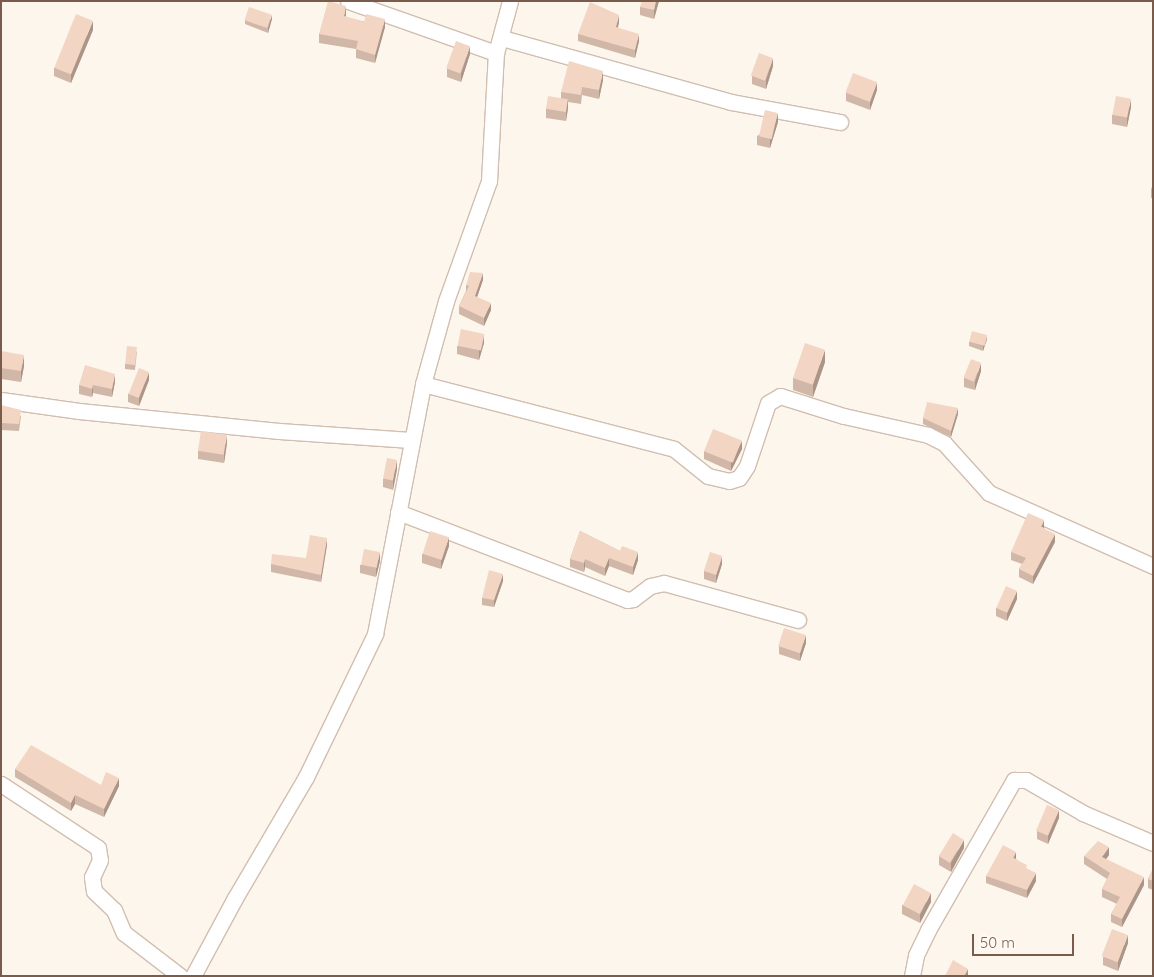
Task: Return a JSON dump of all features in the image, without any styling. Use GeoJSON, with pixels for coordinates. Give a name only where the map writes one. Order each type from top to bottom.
{"type":"FeatureCollection","features":[{"type":"Feature","properties":{"kind":"street"},"geometry":{"type":"LineString","coordinates":[[348,1],[496,53]]}},
{"type":"Feature","properties":{"kind":"street"},"geometry":{"type":"LineString","coordinates":[[194,976],[235,898],[306,777],[363,664],[375,634],[423,384],[446,302],[485,199],[496,53],[502,38],[510,1]]}},
{"type":"Feature","properties":{"kind":"street"},"geometry":{"type":"LineString","coordinates":[[502,38],[732,102],[840,122]]}},
{"type":"Feature","properties":{"kind":"street"},"geometry":{"type":"LineString","coordinates":[[423,384],[674,450],[708,476],[729,481],[739,478],[747,466],[768,403],[780,396],[844,416],[928,435],[944,443],[989,493],[1153,566]]}},
{"type":"Feature","properties":{"kind":"street"},"geometry":{"type":"LineString","coordinates":[[1,400],[79,411],[279,431],[412,440]]}},
{"type":"Feature","properties":{"kind":"street"},"geometry":{"type":"LineString","coordinates":[[398,512],[627,600],[634,599],[650,586],[664,583],[798,620]]}},
{"type":"Feature","properties":{"kind":"street"},"geometry":{"type":"LineString","coordinates":[[912,976],[916,955],[928,930],[1014,780],[1026,780],[1083,813],[1153,843]]}},
{"type":"Feature","properties":{"kind":"street"},"geometry":{"type":"LineString","coordinates":[[1,784],[98,848],[100,860],[92,877],[94,891],[114,910],[124,933],[180,976]]}},
{"type":"Feature","properties":{"kind":"building"},"geometry":{"type":"Polygon","coordinates":[[[328,1],[346,6],[344,16],[364,22],[366,14],[385,19],[375,55],[356,49],[358,41],[319,34],[328,1]]]}},
{"type":"Feature","properties":{"kind":"building"},"geometry":{"type":"Polygon","coordinates":[[[642,1],[656,1],[654,10],[640,7],[642,1]]]}},
{"type":"Feature","properties":{"kind":"building"},"geometry":{"type":"Polygon","coordinates":[[[590,2],[619,15],[616,27],[639,34],[635,50],[578,34],[590,2]]]}},
{"type":"Feature","properties":{"kind":"building"},"geometry":{"type":"Polygon","coordinates":[[[249,7],[272,15],[267,28],[244,20],[249,7]]]}},
{"type":"Feature","properties":{"kind":"building"},"geometry":{"type":"Polygon","coordinates":[[[76,14],[93,21],[71,75],[54,68],[76,14]]]}},
{"type":"Feature","properties":{"kind":"building"},"geometry":{"type":"Polygon","coordinates":[[[456,41],[470,46],[460,73],[446,68],[456,41]]]}},
{"type":"Feature","properties":{"kind":"building"},"geometry":{"type":"Polygon","coordinates":[[[759,53],[773,58],[765,81],[751,76],[759,53]]]}},
{"type":"Feature","properties":{"kind":"building"},"geometry":{"type":"Polygon","coordinates":[[[569,61],[603,71],[599,90],[582,87],[581,95],[561,92],[569,61]]]}},
{"type":"Feature","properties":{"kind":"building"},"geometry":{"type":"Polygon","coordinates":[[[853,73],[877,82],[870,102],[845,93],[853,73]]]}},
{"type":"Feature","properties":{"kind":"building"},"geometry":{"type":"Polygon","coordinates":[[[548,96],[568,99],[566,112],[546,109],[548,96]]]}},
{"type":"Feature","properties":{"kind":"building"},"geometry":{"type":"Polygon","coordinates":[[[1116,96],[1131,99],[1127,118],[1112,115],[1116,96]]]}},
{"type":"Feature","properties":{"kind":"building"},"geometry":{"type":"Polygon","coordinates":[[[765,110],[778,113],[772,139],[759,136],[765,110]]]}},
{"type":"Feature","properties":{"kind":"building"},"geometry":{"type":"Polygon","coordinates":[[[470,272],[483,273],[475,296],[491,303],[484,318],[459,306],[469,286],[466,285],[470,272]]]}},
{"type":"Feature","properties":{"kind":"building"},"geometry":{"type":"Polygon","coordinates":[[[461,329],[484,334],[481,351],[457,346],[461,329]]]}},
{"type":"Feature","properties":{"kind":"building"},"geometry":{"type":"Polygon","coordinates":[[[972,331],[987,335],[985,346],[969,342],[972,331]]]}},
{"type":"Feature","properties":{"kind":"building"},"geometry":{"type":"Polygon","coordinates":[[[805,343],[825,350],[813,385],[793,378],[805,343]]]}},
{"type":"Feature","properties":{"kind":"building"},"geometry":{"type":"Polygon","coordinates":[[[127,346],[137,347],[135,365],[125,364],[127,346]]]}},
{"type":"Feature","properties":{"kind":"building"},"geometry":{"type":"Polygon","coordinates":[[[1,351],[24,355],[21,371],[1,368],[1,351]]]}},
{"type":"Feature","properties":{"kind":"building"},"geometry":{"type":"Polygon","coordinates":[[[971,359],[981,363],[974,382],[964,378],[971,359]]]}},
{"type":"Feature","properties":{"kind":"building"},"geometry":{"type":"Polygon","coordinates":[[[85,365],[115,374],[112,389],[93,385],[92,389],[79,385],[85,365]]]}},
{"type":"Feature","properties":{"kind":"building"},"geometry":{"type":"Polygon","coordinates":[[[139,368],[149,372],[139,398],[129,394],[139,368]]]}},
{"type":"Feature","properties":{"kind":"building"},"geometry":{"type":"Polygon","coordinates":[[[927,402],[958,408],[951,431],[923,418],[927,402]]]}},
{"type":"Feature","properties":{"kind":"building"},"geometry":{"type":"Polygon","coordinates":[[[1,405],[21,410],[19,424],[1,423],[1,405]]]}},
{"type":"Feature","properties":{"kind":"building"},"geometry":{"type":"Polygon","coordinates":[[[713,429],[742,441],[733,463],[704,451],[713,429]]]}},
{"type":"Feature","properties":{"kind":"building"},"geometry":{"type":"Polygon","coordinates":[[[201,431],[227,435],[224,455],[198,451],[201,431]]]}},
{"type":"Feature","properties":{"kind":"building"},"geometry":{"type":"Polygon","coordinates":[[[387,458],[397,460],[393,481],[383,479],[387,458]]]}},
{"type":"Feature","properties":{"kind":"building"},"geometry":{"type":"Polygon","coordinates":[[[1028,513],[1044,520],[1041,527],[1055,534],[1033,576],[1019,569],[1026,558],[1011,552],[1028,513]]]}},
{"type":"Feature","properties":{"kind":"building"},"geometry":{"type":"Polygon","coordinates":[[[430,531],[449,537],[442,560],[423,554],[430,531]]]}},
{"type":"Feature","properties":{"kind":"building"},"geometry":{"type":"Polygon","coordinates":[[[580,531],[620,551],[622,546],[638,552],[633,567],[609,558],[605,568],[585,559],[584,563],[570,559],[580,531]]]}},
{"type":"Feature","properties":{"kind":"building"},"geometry":{"type":"Polygon","coordinates":[[[310,535],[327,538],[321,575],[271,564],[272,554],[306,558],[310,535]]]}},
{"type":"Feature","properties":{"kind":"building"},"geometry":{"type":"Polygon","coordinates":[[[364,549],[380,552],[377,568],[361,565],[364,549]]]}},
{"type":"Feature","properties":{"kind":"building"},"geometry":{"type":"Polygon","coordinates":[[[710,552],[722,556],[716,575],[704,571],[710,552]]]}},
{"type":"Feature","properties":{"kind":"building"},"geometry":{"type":"Polygon","coordinates":[[[489,570],[503,574],[494,600],[482,598],[489,570]]]}},
{"type":"Feature","properties":{"kind":"building"},"geometry":{"type":"Polygon","coordinates":[[[1006,586],[1017,591],[1007,613],[996,608],[1006,586]]]}},
{"type":"Feature","properties":{"kind":"building"},"geometry":{"type":"Polygon","coordinates":[[[784,628],[806,635],[800,653],[778,646],[784,628]]]}},
{"type":"Feature","properties":{"kind":"building"},"geometry":{"type":"Polygon","coordinates":[[[31,745],[101,785],[106,772],[119,778],[104,809],[75,795],[71,803],[15,769],[31,745]]]}},
{"type":"Feature","properties":{"kind":"building"},"geometry":{"type":"Polygon","coordinates":[[[1047,805],[1059,810],[1048,836],[1036,831],[1047,805]]]}},
{"type":"Feature","properties":{"kind":"building"},"geometry":{"type":"Polygon","coordinates":[[[953,833],[964,840],[950,863],[939,856],[953,833]]]}},
{"type":"Feature","properties":{"kind":"building"},"geometry":{"type":"Polygon","coordinates":[[[1098,841],[1109,847],[1102,857],[1144,877],[1122,919],[1111,914],[1120,897],[1102,889],[1110,873],[1084,856],[1098,841]]]}},
{"type":"Feature","properties":{"kind":"building"},"geometry":{"type":"Polygon","coordinates":[[[1003,845],[1016,852],[1013,858],[1027,865],[1026,868],[1036,873],[1027,890],[986,876],[1003,845]]]}},
{"type":"Feature","properties":{"kind":"building"},"geometry":{"type":"Polygon","coordinates":[[[1153,869],[1153,881],[1148,879],[1153,869]]]}},
{"type":"Feature","properties":{"kind":"building"},"geometry":{"type":"Polygon","coordinates":[[[914,884],[931,893],[920,914],[903,905],[914,884]]]}},
{"type":"Feature","properties":{"kind":"building"},"geometry":{"type":"Polygon","coordinates":[[[1112,929],[1128,935],[1117,962],[1102,956],[1112,929]]]}},
{"type":"Feature","properties":{"kind":"building"},"geometry":{"type":"Polygon","coordinates":[[[953,960],[968,969],[964,976],[945,976],[953,960]]]}}]}
